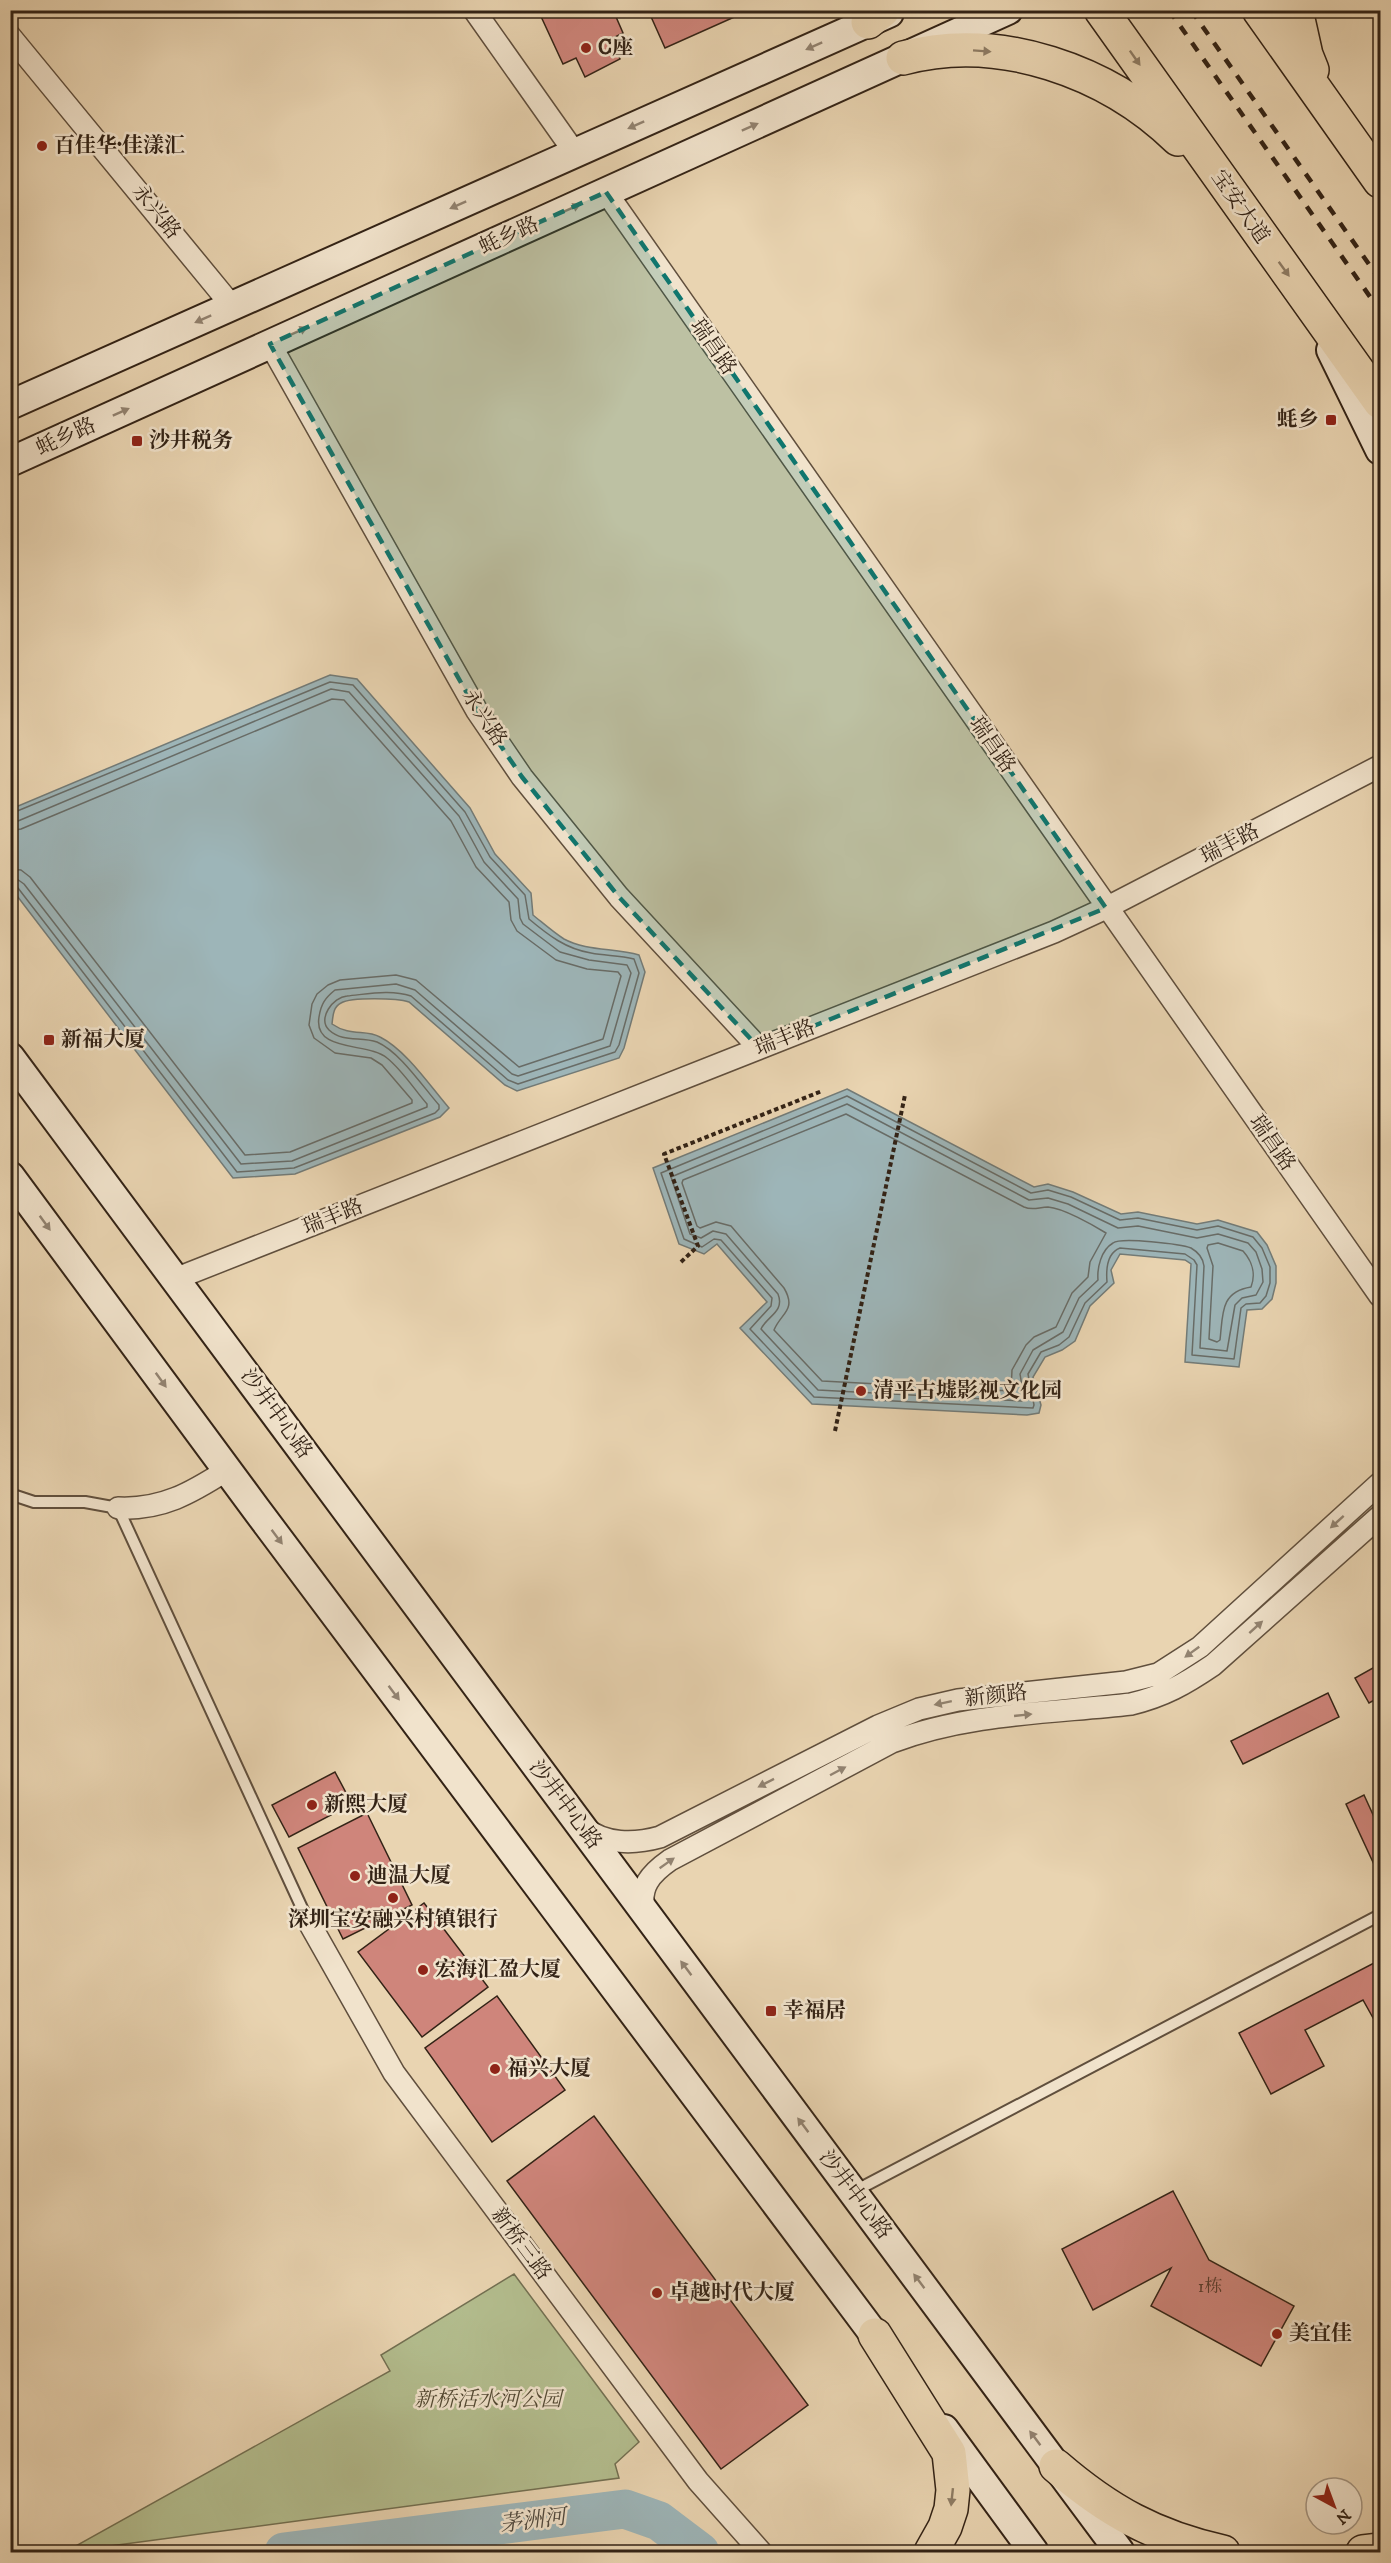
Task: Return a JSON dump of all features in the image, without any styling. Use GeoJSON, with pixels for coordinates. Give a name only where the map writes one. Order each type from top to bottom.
{"type":"FeatureCollection","features":[{"type":"Feature","properties":{"kind":"main road","name":"宝安大道"},"geometry":{"type":"LineString","coordinates":[[1101,10],[1380,402]]}},
{"type":"Feature","properties":{"kind":"main road"},"geometry":{"type":"LineString","coordinates":[[1259,10],[1379,179]]}},
{"type":"Feature","properties":{"kind":"main road"},"geometry":{"type":"LineString","coordinates":[[1296,10],[1306,55],[1332,113]]}},
{"type":"Feature","properties":{"kind":"main road"},"geometry":{"type":"LineString","coordinates":[[903,58],[945,50],[988,51],[1029,57],[1084,76],[1132,102],[1159,122],[1220,180]]}},
{"type":"Feature","properties":{"kind":"main road"},"geometry":{"type":"LineString","coordinates":[[875,2334],[949,2453],[953,2490],[951,2509],[945,2527],[931,2553]]}},
{"type":"Feature","properties":{"kind":"main road"},"geometry":{"type":"LineString","coordinates":[[1056,2466],[1080,2487],[1120,2515],[1169,2536],[1223,2553]]}},
{"type":"Feature","properties":{"kind":"main road"},"geometry":{"type":"LineString","coordinates":[[1363,2553],[1380,2550]]}},
{"type":"Feature","properties":{"kind":"street"},"geometry":{"type":"LineString","coordinates":[[474,10],[575,153]]}},
{"type":"Feature","properties":{"kind":"street","name":"蚝乡路"},"geometry":{"type":"LineString","coordinates":[[10,462],[1008,10]]}},
{"type":"Feature","properties":{"kind":"street"},"geometry":{"type":"LineString","coordinates":[[10,405],[881,14]]}},
{"type":"Feature","properties":{"kind":"street","name":"永兴路"},"geometry":{"type":"LineString","coordinates":[[10,36],[232,306]]}},
{"type":"Feature","properties":{"kind":"street","name":"瑞昌路"},"geometry":{"type":"LineString","coordinates":[[606,192],[1380,1296]]}},
{"type":"Feature","properties":{"kind":"street"},"geometry":{"type":"LineString","coordinates":[[1311,307],[1380,450]]}},
{"type":"Feature","properties":{"kind":"street","name":"永兴路"},"geometry":{"type":"LineString","coordinates":[[270,344],[471,701],[516,768],[619,897],[759,1048]]}},
{"type":"Feature","properties":{"kind":"street","name":"瑞丰路"},"geometry":{"type":"LineString","coordinates":[[175,1279],[1054,932],[1106,908],[1380,766]]}},
{"type":"Feature","properties":{"kind":"street","name":"沙井中心路"},"geometry":{"type":"LineString","coordinates":[[10,1057],[1120,2553]]}},
{"type":"Feature","properties":{"kind":"street"},"geometry":{"type":"LineString","coordinates":[[10,1176],[227,1470],[875,2334],[1034,2553]]}},
{"type":"Feature","properties":{"kind":"street"},"geometry":{"type":"LineString","coordinates":[[118,1508],[134,1509],[192,1493],[227,1470]]}},
{"type":"Feature","properties":{"kind":"street","name":"新颜路"},"geometry":{"type":"LineString","coordinates":[[577,1820],[590,1832],[601,1837],[630,1842],[645,1841],[660,1837],[878,1726],[919,1709],[958,1700],[1126,1682],[1158,1674],[1200,1647],[1380,1483]]}},
{"type":"Feature","properties":{"kind":"street","name":"新颜路"},"geometry":{"type":"LineString","coordinates":[[644,1911],[642,1892],[646,1883],[670,1860],[892,1742],[923,1730],[956,1722],[1131,1704],[1159,1698],[1186,1684],[1213,1665],[1380,1516]]}},
{"type":"Feature","properties":{"kind":"street","name":"新桥三路"},"geometry":{"type":"LineString","coordinates":[[307,1919],[394,2073],[698,2481],[761,2553]]}},
{"type":"Feature","properties":{"kind":"lane"},"geometry":{"type":"LineString","coordinates":[[10,1494],[34,1502],[85,1502],[118,1508],[307,1919]]}},
{"type":"Feature","properties":{"kind":"lane"},"geometry":{"type":"LineString","coordinates":[[852,2192],[1380,1916]]}},
{"type":"Feature","properties":{"kind":"path"},"geometry":{"type":"LineString","coordinates":[[681,1262],[698,1246],[664,1154],[822,1091]]}},
{"type":"Feature","properties":{"kind":"path"},"geometry":{"type":"LineString","coordinates":[[835,1431],[905,1095]]}},
{"type":"Feature","properties":{"kind":"highlighted area"},"geometry":{"type":"Polygon","coordinates":[[[606,192],[1106,908],[759,1048],[619,897],[522,777],[477,711],[270,344],[606,192]]]}},
{"type":"Feature","properties":{"kind":"green space","name":"新桥活水河公园"},"geometry":{"type":"Polygon","coordinates":[[[514,2274],[639,2442],[615,2464],[619,2478],[65,2552],[390,2371],[381,2355],[514,2274]]]}},
{"type":"Feature","properties":{"kind":"water"},"geometry":{"type":"Polygon","coordinates":[[[330,675],[357,679],[470,808],[495,854],[531,893],[533,915],[564,939],[573,943],[639,955],[645,972],[624,1048],[619,1058],[517,1091],[505,1085],[409,1002],[374,999],[341,1003],[335,1009],[332,1024],[345,1030],[374,1035],[390,1043],[408,1059],[449,1108],[440,1117],[295,1174],[233,1178],[11,888],[11,809],[330,675]]]}},
{"type":"Feature","properties":{"kind":"water"},"geometry":{"type":"Polygon","coordinates":[[[847,1089],[1034,1187],[1048,1184],[1073,1192],[1121,1214],[1138,1212],[1197,1224],[1218,1220],[1257,1232],[1267,1245],[1276,1266],[1276,1283],[1272,1299],[1262,1309],[1247,1310],[1239,1367],[1185,1362],[1191,1264],[1185,1260],[1120,1254],[1111,1270],[1114,1283],[1090,1306],[1075,1341],[1062,1350],[1045,1357],[1033,1377],[1041,1405],[1039,1413],[1027,1415],[812,1404],[740,1328],[767,1302],[717,1244],[704,1254],[679,1244],[653,1168],[847,1089]]]}},
{"type":"Feature","properties":{"kind":"building","name":"C座"},"geometry":{"type":"Polygon","coordinates":[[[538,10],[613,10],[623,33],[611,39],[620,59],[585,77],[576,58],[563,64],[538,10]]]}},
{"type":"Feature","properties":{"kind":"building"},"geometry":{"type":"Polygon","coordinates":[[[648,10],[750,10],[665,48],[648,10]]]}},
{"type":"Feature","properties":{"kind":"building"},"geometry":{"type":"Polygon","coordinates":[[[1380,1664],[1380,1697],[1369,1703],[1355,1678],[1380,1664]]]}},
{"type":"Feature","properties":{"kind":"building"},"geometry":{"type":"Polygon","coordinates":[[[1328,1693],[1339,1717],[1243,1764],[1231,1741],[1328,1693]]]}},
{"type":"Feature","properties":{"kind":"building","name":"新熙大厦"},"geometry":{"type":"Polygon","coordinates":[[[335,1772],[352,1804],[289,1837],[272,1805],[335,1772]]]}},
{"type":"Feature","properties":{"kind":"building"},"geometry":{"type":"Polygon","coordinates":[[[1364,1795],[1380,1830],[1380,1872],[1378,1873],[1346,1804],[1364,1795]]]}},
{"type":"Feature","properties":{"kind":"building","name":"迪温大厦"},"geometry":{"type":"Polygon","coordinates":[[[367,1813],[412,1905],[343,1939],[298,1848],[367,1813]]]}},
{"type":"Feature","properties":{"kind":"building","name":"宏海汇盈大厦"},"geometry":{"type":"Polygon","coordinates":[[[424,1903],[488,1987],[422,2037],[358,1952],[424,1903]]]}},
{"type":"Feature","properties":{"kind":"building"},"geometry":{"type":"Polygon","coordinates":[[[1374,1963],[1380,1975],[1380,2023],[1377,2025],[1363,2000],[1305,2030],[1324,2066],[1271,2094],[1239,2033],[1374,1963]]]}},
{"type":"Feature","properties":{"kind":"building","name":"福兴大厦"},"geometry":{"type":"Polygon","coordinates":[[[497,1996],[565,2090],[492,2142],[425,2048],[497,1996]]]}},
{"type":"Feature","properties":{"kind":"building","name":"卓越时代大厦"},"geometry":{"type":"Polygon","coordinates":[[[594,2116],[808,2405],[721,2469],[507,2181],[594,2116]]]}},
{"type":"Feature","properties":{"kind":"building"},"geometry":{"type":"Polygon","coordinates":[[[1173,2191],[1209,2260],[1294,2306],[1261,2366],[1151,2306],[1171,2268],[1093,2310],[1062,2249],[1173,2191]]]}},
{"type":"Feature","properties":{"kind":"waterway","name":"茅洲河"},"geometry":{"type":"LineString","coordinates":[[284,2552],[625,2509],[659,2521],[700,2552]]}},
{"type":"Feature","properties":{"kind":"railway"},"geometry":{"type":"LineString","coordinates":[[1169,10],[1380,311]]}},
{"type":"Feature","properties":{"kind":"railway"},"geometry":{"type":"LineString","coordinates":[[1191,10],[1380,280]]}},
{"type":"Feature","properties":{"kind":"place","name":"C座"},"geometry":{"type":"Point","coordinates":[586,48]}},
{"type":"Feature","properties":{"kind":"place","name":"百佳华·佳漾汇"},"geometry":{"type":"Point","coordinates":[42,146]}},
{"type":"Feature","properties":{"kind":"place","name":"蚝乡"},"geometry":{"type":"Point","coordinates":[1331,420]}},
{"type":"Feature","properties":{"kind":"place","name":"沙井税务"},"geometry":{"type":"Point","coordinates":[137,441]}},
{"type":"Feature","properties":{"kind":"place","name":"新福大厦"},"geometry":{"type":"Point","coordinates":[49,1040]}},
{"type":"Feature","properties":{"kind":"place","name":"清平古墟影视文化园"},"geometry":{"type":"Point","coordinates":[861,1391]}},
{"type":"Feature","properties":{"kind":"place","name":"新熙大厦"},"geometry":{"type":"Point","coordinates":[312,1805]}},
{"type":"Feature","properties":{"kind":"place","name":"迪温大厦"},"geometry":{"type":"Point","coordinates":[355,1876]}},
{"type":"Feature","properties":{"kind":"place","name":"深圳宝安融兴村镇银行"},"geometry":{"type":"Point","coordinates":[393,1898]}},
{"type":"Feature","properties":{"kind":"place","name":"宏海汇盈大厦"},"geometry":{"type":"Point","coordinates":[423,1970]}},
{"type":"Feature","properties":{"kind":"place","name":"幸福居"},"geometry":{"type":"Point","coordinates":[771,2011]}},
{"type":"Feature","properties":{"kind":"place","name":"福兴大厦"},"geometry":{"type":"Point","coordinates":[495,2069]}},
{"type":"Feature","properties":{"kind":"place","name":"卓越时代大厦"},"geometry":{"type":"Point","coordinates":[657,2293]}},
{"type":"Feature","properties":{"kind":"place","name":"美宜佳"},"geometry":{"type":"Point","coordinates":[1277,2334]}}]}
